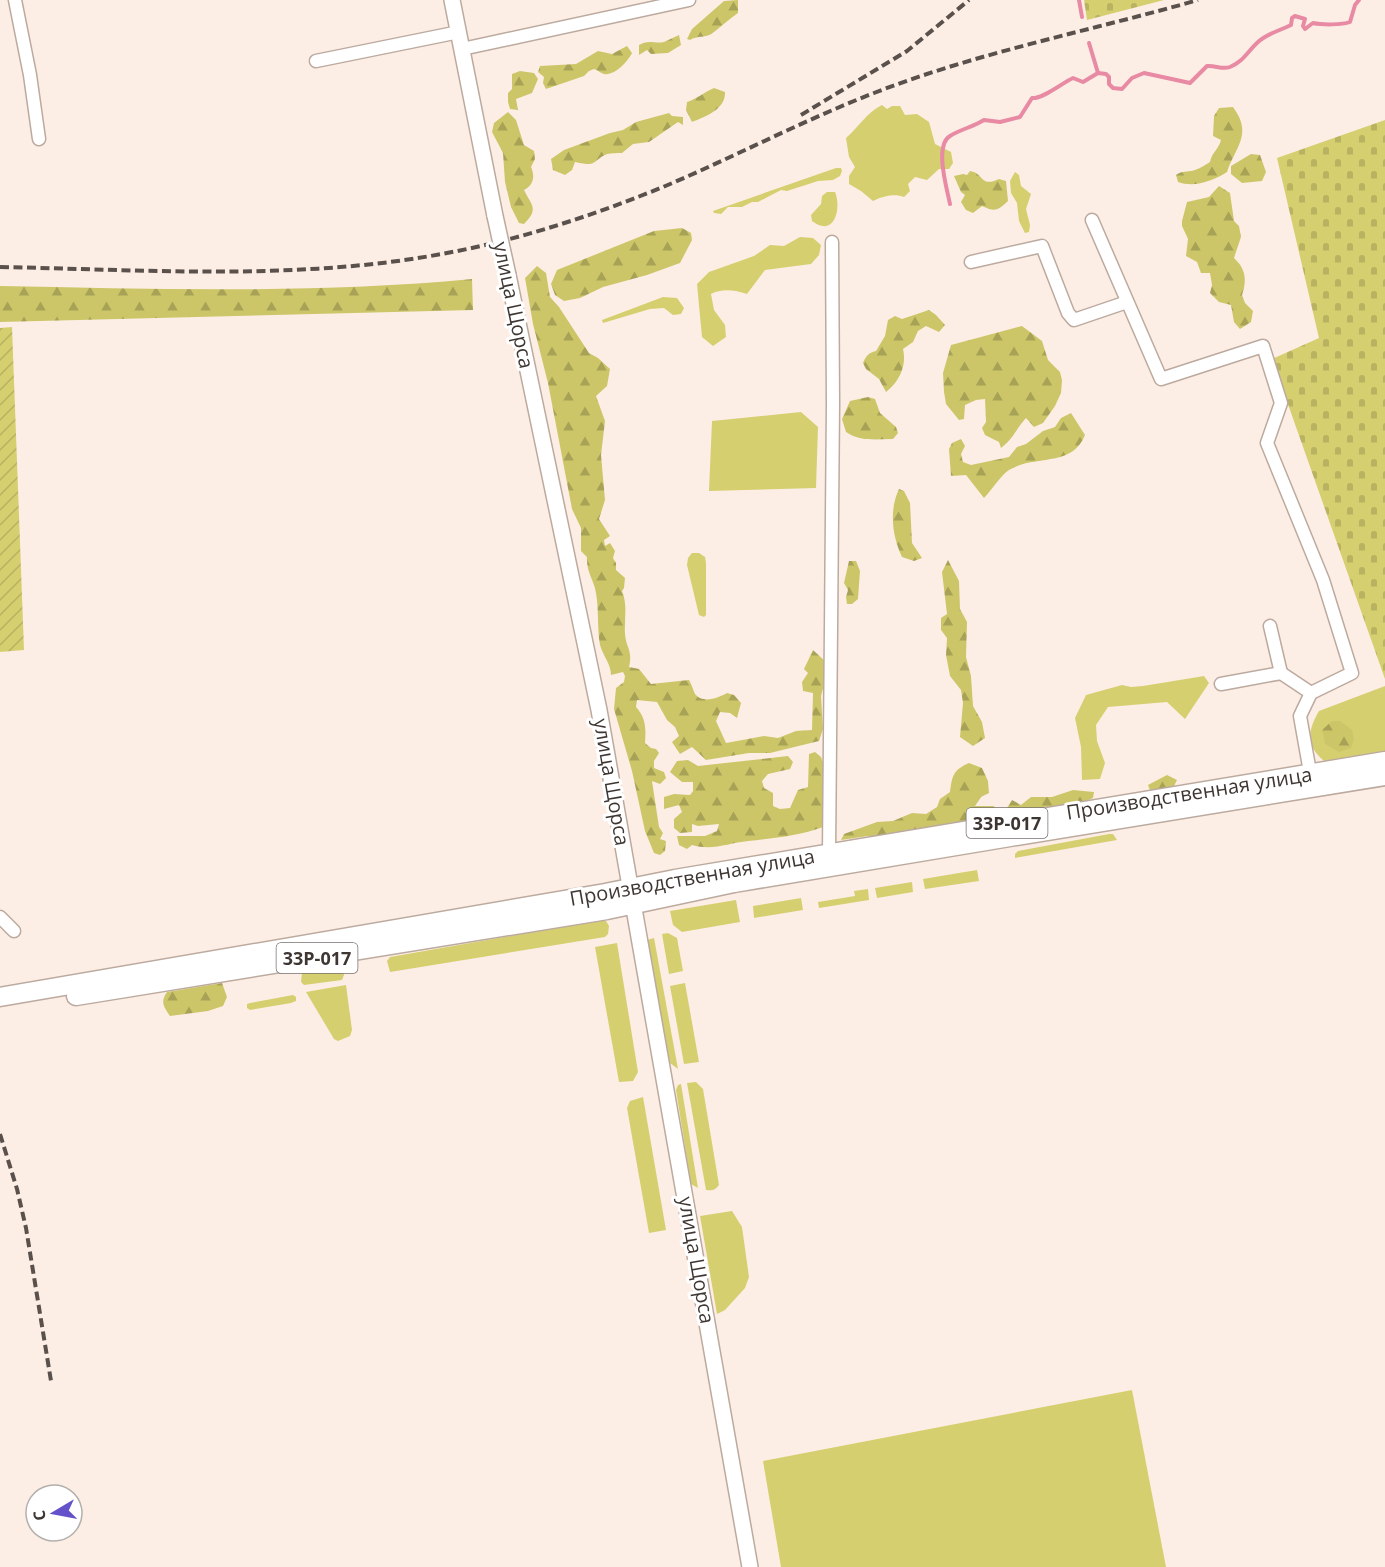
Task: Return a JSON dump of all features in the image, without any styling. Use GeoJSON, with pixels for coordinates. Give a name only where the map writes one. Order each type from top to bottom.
{"type":"FeatureCollection","features":[{"type":"Feature","properties":{"kind":"highway","name":"Производственная улица"},"geometry":{"type":"LineString","coordinates":[[0,1008],[600,911],[632,896],[829,853],[1385,761]]}},
{"type":"Feature","properties":{"kind":"highway","name":"Производственная улица"},"geometry":{"type":"LineString","coordinates":[[0,998],[632,896],[734,884],[1000,838],[1385,776]]}},
{"type":"Feature","properties":{"kind":"main road","name":"улица Щорса"},"geometry":{"type":"LineString","coordinates":[[452,0],[599,710],[750,1567]]}},
{"type":"Feature","properties":{"kind":"street"},"geometry":{"type":"LineString","coordinates":[[15,0],[30,75],[39,139]]}},
{"type":"Feature","properties":{"kind":"street"},"geometry":{"type":"LineString","coordinates":[[462,49],[689,0]]}},
{"type":"Feature","properties":{"kind":"street"},"geometry":{"type":"LineString","coordinates":[[316,61],[459,32]]}},
{"type":"Feature","properties":{"kind":"street"},"geometry":{"type":"LineString","coordinates":[[1092,220],[1161,379],[1263,346],[1281,403],[1267,443],[1323,580],[1352,673],[1311,693],[1300,716],[1310,772]]}},
{"type":"Feature","properties":{"kind":"street"},"geometry":{"type":"LineString","coordinates":[[829,853],[832,242]]}},
{"type":"Feature","properties":{"kind":"street"},"geometry":{"type":"LineString","coordinates":[[971,262],[1042,246],[1068,313],[1074,320],[1127,302]]}},
{"type":"Feature","properties":{"kind":"street"},"geometry":{"type":"LineString","coordinates":[[1270,627],[1281,673],[1311,693]]}},
{"type":"Feature","properties":{"kind":"street"},"geometry":{"type":"LineString","coordinates":[[1221,684],[1281,673]]}},
{"type":"Feature","properties":{"kind":"street"},"geometry":{"type":"LineString","coordinates":[[0,917],[14,930]]}},
{"type":"Feature","properties":{"kind":"green space"},"geometry":{"type":"Polygon","coordinates":[[[738,0],[738,13],[714,32],[708,36],[687,39],[692,29],[724,1],[738,0]]]}},
{"type":"Feature","properties":{"kind":"green space"},"geometry":{"type":"Polygon","coordinates":[[[1084,0],[1164,0],[1087,20],[1084,0]]]}},
{"type":"Feature","properties":{"kind":"green space"},"geometry":{"type":"Polygon","coordinates":[[[679,35],[681,45],[668,53],[651,54],[647,50],[639,55],[639,45],[646,42],[664,42],[679,35]]]}},
{"type":"Feature","properties":{"kind":"green space"},"geometry":{"type":"Polygon","coordinates":[[[627,46],[632,53],[621,67],[612,73],[603,74],[594,69],[584,76],[546,89],[543,83],[544,77],[538,72],[540,66],[576,64],[598,51],[612,54],[627,46]]]}},
{"type":"Feature","properties":{"kind":"green space"},"geometry":{"type":"Polygon","coordinates":[[[520,71],[534,73],[538,79],[532,93],[516,99],[518,110],[510,109],[508,93],[512,89],[512,74],[520,71]]]}},
{"type":"Feature","properties":{"kind":"green space"},"geometry":{"type":"Polygon","coordinates":[[[714,88],[725,92],[722,103],[714,112],[692,122],[686,110],[687,102],[714,88]]]}},
{"type":"Feature","properties":{"kind":"green space"},"geometry":{"type":"Polygon","coordinates":[[[882,105],[887,109],[900,106],[905,115],[917,114],[929,122],[935,144],[951,152],[953,163],[949,169],[939,169],[927,180],[915,177],[908,184],[910,191],[904,197],[888,196],[873,201],[849,184],[849,176],[855,167],[849,157],[846,138],[867,116],[882,105]]]}},
{"type":"Feature","properties":{"kind":"green space"},"geometry":{"type":"Polygon","coordinates":[[[1233,107],[1239,116],[1242,133],[1227,172],[1203,183],[1178,182],[1176,175],[1196,170],[1210,162],[1221,140],[1213,136],[1214,116],[1219,108],[1233,107]]]}},
{"type":"Feature","properties":{"kind":"green space"},"geometry":{"type":"Polygon","coordinates":[[[508,112],[516,120],[524,145],[534,151],[535,159],[531,167],[533,180],[524,190],[533,211],[524,224],[519,223],[511,207],[505,182],[503,153],[492,132],[494,123],[508,112]]]}},
{"type":"Feature","properties":{"kind":"green space"},"geometry":{"type":"Polygon","coordinates":[[[669,113],[672,116],[683,117],[683,125],[678,122],[649,142],[633,144],[622,153],[607,154],[594,163],[575,162],[572,170],[565,175],[553,170],[551,159],[564,150],[623,130],[636,122],[669,113]]]}},
{"type":"Feature","properties":{"kind":"green space"},"geometry":{"type":"Polygon","coordinates":[[[1385,120],[1385,679],[1272,359],[1319,338],[1277,158],[1385,120]]]}},
{"type":"Feature","properties":{"kind":"green space"},"geometry":{"type":"Polygon","coordinates":[[[1251,154],[1260,155],[1266,172],[1262,181],[1242,183],[1231,174],[1231,166],[1251,154]]]}},
{"type":"Feature","properties":{"kind":"green space"},"geometry":{"type":"Polygon","coordinates":[[[841,168],[842,171],[840,176],[833,180],[818,181],[787,191],[781,190],[758,202],[742,207],[728,207],[721,214],[713,211],[841,168]]]}},
{"type":"Feature","properties":{"kind":"green space"},"geometry":{"type":"Polygon","coordinates":[[[970,171],[988,182],[999,179],[1006,181],[1008,201],[996,210],[982,206],[973,213],[966,210],[961,202],[965,195],[961,192],[954,176],[967,175],[970,171]]]}},
{"type":"Feature","properties":{"kind":"green space"},"geometry":{"type":"Polygon","coordinates":[[[1015,172],[1019,175],[1021,186],[1031,194],[1026,209],[1030,225],[1029,232],[1025,233],[1019,221],[1017,203],[1011,193],[1010,181],[1015,172]]]}},
{"type":"Feature","properties":{"kind":"green space"},"geometry":{"type":"Polygon","coordinates":[[[1219,186],[1230,193],[1234,221],[1239,226],[1241,237],[1234,258],[1241,266],[1244,275],[1245,284],[1242,295],[1245,303],[1253,311],[1251,322],[1240,329],[1234,322],[1231,305],[1219,302],[1210,293],[1212,285],[1210,273],[1201,273],[1197,262],[1186,256],[1188,239],[1182,221],[1187,202],[1209,197],[1219,186]]]}},
{"type":"Feature","properties":{"kind":"green space"},"geometry":{"type":"Polygon","coordinates":[[[827,192],[835,192],[837,213],[831,224],[826,226],[812,221],[811,215],[821,204],[822,196],[827,192]]]}},
{"type":"Feature","properties":{"kind":"green space"},"geometry":{"type":"Polygon","coordinates":[[[682,228],[691,233],[692,240],[680,263],[603,287],[580,298],[564,301],[555,295],[551,284],[557,270],[654,231],[682,228]]]}},
{"type":"Feature","properties":{"kind":"green space"},"geometry":{"type":"Polygon","coordinates":[[[800,237],[813,238],[821,245],[819,255],[811,264],[765,270],[747,294],[729,290],[711,294],[714,310],[725,325],[726,337],[713,346],[702,337],[697,284],[709,272],[754,256],[770,245],[784,246],[800,237]]]}},
{"type":"Feature","properties":{"kind":"green space"},"geometry":{"type":"Polygon","coordinates":[[[537,266],[546,273],[550,297],[589,353],[610,369],[607,386],[596,396],[605,421],[601,455],[605,500],[599,519],[610,536],[604,540],[605,546],[610,543],[615,551],[613,558],[616,570],[625,578],[622,591],[625,607],[625,634],[630,653],[629,667],[639,669],[651,684],[689,680],[695,694],[702,699],[715,698],[727,693],[734,695],[741,703],[737,718],[730,713],[720,712],[716,721],[726,743],[764,736],[778,738],[796,731],[812,730],[813,693],[803,691],[802,682],[808,673],[804,669],[813,650],[826,662],[828,670],[821,696],[823,729],[819,741],[770,753],[749,753],[706,760],[692,747],[680,754],[672,742],[679,736],[657,702],[637,700],[636,707],[645,724],[645,743],[659,753],[654,761],[654,768],[664,772],[666,778],[660,784],[652,781],[659,827],[663,833],[660,839],[666,841],[665,851],[660,855],[654,853],[645,831],[632,771],[614,709],[616,688],[624,682],[625,676],[623,672],[611,675],[610,667],[600,645],[596,593],[587,557],[581,551],[581,528],[572,509],[525,278],[537,266]]]}},
{"type":"Feature","properties":{"kind":"green space"},"geometry":{"type":"Polygon","coordinates":[[[472,279],[473,310],[0,322],[0,286],[295,289],[472,279]]]}},
{"type":"Feature","properties":{"kind":"green space"},"geometry":{"type":"Polygon","coordinates":[[[663,297],[677,298],[684,308],[681,314],[673,315],[664,308],[650,309],[603,323],[602,320],[663,297]]]}},
{"type":"Feature","properties":{"kind":"green space"},"geometry":{"type":"Polygon","coordinates":[[[929,310],[945,325],[939,332],[926,326],[918,331],[913,342],[903,349],[904,361],[901,373],[886,392],[879,379],[866,369],[863,363],[865,358],[876,351],[885,336],[888,320],[895,316],[902,319],[929,310]]]}},
{"type":"Feature","properties":{"kind":"green space"},"geometry":{"type":"Polygon","coordinates":[[[1022,326],[1042,341],[1048,360],[1060,372],[1061,393],[1043,423],[1034,427],[1026,418],[1001,448],[999,442],[985,435],[982,428],[986,422],[985,399],[965,405],[964,419],[959,420],[946,404],[943,373],[951,345],[1022,326]]]}},
{"type":"Feature","properties":{"kind":"green space"},"geometry":{"type":"Polygon","coordinates":[[[12,327],[24,650],[0,652],[0,328],[12,327]]]}},
{"type":"Feature","properties":{"kind":"green space"},"geometry":{"type":"Polygon","coordinates":[[[868,397],[875,399],[880,413],[896,427],[898,433],[893,439],[863,439],[846,432],[842,419],[850,401],[868,397]]]}},
{"type":"Feature","properties":{"kind":"green space"},"geometry":{"type":"Polygon","coordinates":[[[801,412],[818,427],[816,488],[709,491],[712,421],[801,412]]]}},
{"type":"Feature","properties":{"kind":"green space"},"geometry":{"type":"Polygon","coordinates":[[[1071,413],[1085,435],[1079,445],[1062,456],[1030,462],[1009,470],[984,498],[966,475],[951,476],[949,449],[952,443],[961,439],[965,446],[961,454],[963,462],[971,465],[1009,457],[1017,447],[1026,444],[1043,431],[1055,427],[1061,418],[1071,413]]]}},
{"type":"Feature","properties":{"kind":"green space"},"geometry":{"type":"Polygon","coordinates":[[[899,489],[904,491],[910,503],[912,543],[922,558],[914,561],[902,557],[894,532],[893,514],[899,489]]]}},
{"type":"Feature","properties":{"kind":"green space"},"geometry":{"type":"Polygon","coordinates":[[[692,553],[699,553],[705,557],[706,615],[704,617],[699,615],[687,565],[692,553]]]}},
{"type":"Feature","properties":{"kind":"green space"},"geometry":{"type":"Polygon","coordinates":[[[948,560],[959,581],[960,609],[967,622],[966,657],[971,676],[973,706],[982,722],[985,738],[973,746],[960,737],[963,703],[961,690],[950,676],[946,655],[947,638],[941,630],[941,618],[947,614],[942,572],[948,560]]]}},
{"type":"Feature","properties":{"kind":"green space"},"geometry":{"type":"Polygon","coordinates":[[[849,561],[856,561],[860,571],[858,599],[852,604],[847,604],[848,590],[844,583],[849,561]]]}},
{"type":"Feature","properties":{"kind":"green space"},"geometry":{"type":"Polygon","coordinates":[[[1204,676],[1209,683],[1185,719],[1167,702],[1108,707],[1096,725],[1097,741],[1105,763],[1100,779],[1082,780],[1081,747],[1075,718],[1086,695],[1122,685],[1143,686],[1204,676]]]}},
{"type":"Feature","properties":{"kind":"green space"},"geometry":{"type":"Polygon","coordinates":[[[1385,686],[1385,755],[1328,764],[1315,752],[1310,740],[1312,726],[1319,711],[1385,686]]]}},
{"type":"Feature","properties":{"kind":"green space"},"geometry":{"type":"Polygon","coordinates":[[[1332,721],[1340,721],[1352,730],[1354,739],[1351,748],[1339,752],[1325,744],[1322,730],[1332,721]]]}},
{"type":"Feature","properties":{"kind":"green space"},"geometry":{"type":"Polygon","coordinates":[[[815,752],[821,757],[824,766],[823,827],[796,835],[713,847],[692,845],[687,849],[679,845],[677,836],[705,836],[717,831],[719,824],[698,826],[692,824],[692,832],[680,833],[674,828],[674,819],[682,812],[679,805],[664,809],[664,797],[674,794],[690,795],[693,791],[693,782],[682,782],[670,772],[677,761],[688,760],[698,766],[788,756],[793,762],[790,769],[768,774],[762,781],[764,788],[773,793],[773,806],[780,809],[790,808],[798,790],[808,787],[809,754],[815,752]]]}},
{"type":"Feature","properties":{"kind":"green space"},"geometry":{"type":"Polygon","coordinates":[[[969,763],[982,768],[988,781],[989,793],[981,797],[975,806],[994,806],[997,819],[960,828],[948,824],[935,832],[927,827],[917,835],[878,839],[868,836],[841,840],[844,834],[877,822],[893,821],[912,813],[926,814],[937,807],[940,799],[950,792],[956,771],[969,763]]]}},
{"type":"Feature","properties":{"kind":"green space"},"geometry":{"type":"Polygon","coordinates":[[[1167,775],[1177,780],[1173,788],[1163,791],[1150,790],[1148,785],[1167,775]]]}},
{"type":"Feature","properties":{"kind":"green space"},"geometry":{"type":"Polygon","coordinates":[[[1073,790],[1094,792],[1093,798],[1077,805],[1015,817],[1007,808],[1012,800],[1021,805],[1031,797],[1052,797],[1073,790]]]}},
{"type":"Feature","properties":{"kind":"green space"},"geometry":{"type":"Polygon","coordinates":[[[1113,834],[1117,840],[1015,858],[1018,851],[1113,834]]]}},
{"type":"Feature","properties":{"kind":"green space"},"geometry":{"type":"Polygon","coordinates":[[[977,870],[979,881],[925,889],[923,879],[977,870]]]}},
{"type":"Feature","properties":{"kind":"green space"},"geometry":{"type":"Polygon","coordinates":[[[912,882],[913,892],[877,898],[875,888],[912,882]]]}},
{"type":"Feature","properties":{"kind":"green space"},"geometry":{"type":"Polygon","coordinates":[[[868,889],[869,900],[819,908],[818,902],[855,896],[854,891],[868,889]]]}},
{"type":"Feature","properties":{"kind":"green space"},"geometry":{"type":"Polygon","coordinates":[[[801,898],[803,910],[754,918],[753,906],[801,898]]]}},
{"type":"Feature","properties":{"kind":"green space"},"geometry":{"type":"Polygon","coordinates":[[[736,900],[740,922],[682,932],[673,925],[670,911],[736,900]]]}},
{"type":"Feature","properties":{"kind":"green space"},"geometry":{"type":"Polygon","coordinates":[[[606,921],[609,926],[605,937],[390,972],[387,961],[390,957],[606,921]]]}},
{"type":"Feature","properties":{"kind":"green space"},"geometry":{"type":"Polygon","coordinates":[[[668,933],[677,938],[683,971],[669,974],[662,934],[668,933]]]}},
{"type":"Feature","properties":{"kind":"green space"},"geometry":{"type":"Polygon","coordinates":[[[654,938],[678,1069],[670,1063],[647,940],[654,938]]]}},
{"type":"Feature","properties":{"kind":"green space"},"geometry":{"type":"Polygon","coordinates":[[[617,943],[638,1072],[633,1081],[619,1082],[595,947],[617,943]]]}},
{"type":"Feature","properties":{"kind":"green space"},"geometry":{"type":"Polygon","coordinates":[[[337,965],[343,967],[342,980],[304,985],[301,982],[302,973],[337,965]]]}},
{"type":"Feature","properties":{"kind":"green space"},"geometry":{"type":"Polygon","coordinates":[[[222,983],[227,997],[223,1006],[208,1011],[170,1016],[163,1002],[167,992],[222,983]]]}},
{"type":"Feature","properties":{"kind":"green space"},"geometry":{"type":"Polygon","coordinates":[[[685,983],[699,1062],[684,1064],[670,986],[685,983]]]}},
{"type":"Feature","properties":{"kind":"green space"},"geometry":{"type":"Polygon","coordinates":[[[346,985],[352,1030],[350,1036],[338,1041],[334,1039],[306,992],[346,985]]]}},
{"type":"Feature","properties":{"kind":"green space"},"geometry":{"type":"Polygon","coordinates":[[[293,995],[296,1001],[291,1003],[250,1010],[247,1008],[247,1004],[250,1003],[293,995]]]}},
{"type":"Feature","properties":{"kind":"green space"},"geometry":{"type":"Polygon","coordinates":[[[696,1082],[703,1089],[719,1185],[712,1190],[706,1190],[687,1083],[696,1082]]]}},
{"type":"Feature","properties":{"kind":"green space"},"geometry":{"type":"Polygon","coordinates":[[[681,1084],[698,1188],[691,1184],[676,1090],[681,1084]]]}},
{"type":"Feature","properties":{"kind":"green space"},"geometry":{"type":"Polygon","coordinates":[[[643,1097],[666,1230],[649,1233],[627,1108],[630,1101],[643,1097]]]}},
{"type":"Feature","properties":{"kind":"green space"},"geometry":{"type":"Polygon","coordinates":[[[732,1211],[742,1227],[749,1277],[745,1288],[725,1310],[717,1314],[700,1216],[732,1211]]]}},
{"type":"Feature","properties":{"kind":"green space"},"geometry":{"type":"Polygon","coordinates":[[[1132,1390],[1166,1567],[781,1567],[763,1461],[1132,1390]]]}},
{"type":"Feature","properties":{"kind":"waterway"},"geometry":{"type":"LineString","coordinates":[[1079,0],[1082,17]]}},
{"type":"Feature","properties":{"kind":"waterway"},"geometry":{"type":"LineString","coordinates":[[950,204],[942,158],[945,141],[954,134],[984,120],[1000,122],[1020,117],[1032,98],[1047,93],[1073,78],[1083,82],[1098,73],[1106,74],[1113,88],[1122,89],[1132,78],[1144,73],[1190,83],[1207,66],[1224,68],[1235,65],[1262,39],[1291,25],[1292,18],[1295,16],[1305,19],[1303,26],[1305,29],[1313,23],[1350,22],[1355,5],[1359,0]]}},
{"type":"Feature","properties":{"kind":"waterway"},"geometry":{"type":"LineString","coordinates":[[1089,43],[1098,73]]}},
{"type":"Feature","properties":{"kind":"railway"},"geometry":{"type":"LineString","coordinates":[[801,115],[907,51],[969,0]]}},
{"type":"Feature","properties":{"kind":"railway"},"geometry":{"type":"LineString","coordinates":[[0,267],[234,272],[293,270],[351,266],[467,249],[542,230],[639,197],[847,104],[914,79],[994,54],[1198,0]]}},
{"type":"Feature","properties":{"kind":"railway"},"geometry":{"type":"LineString","coordinates":[[0,1134],[26,1228],[51,1381]]}}]}
